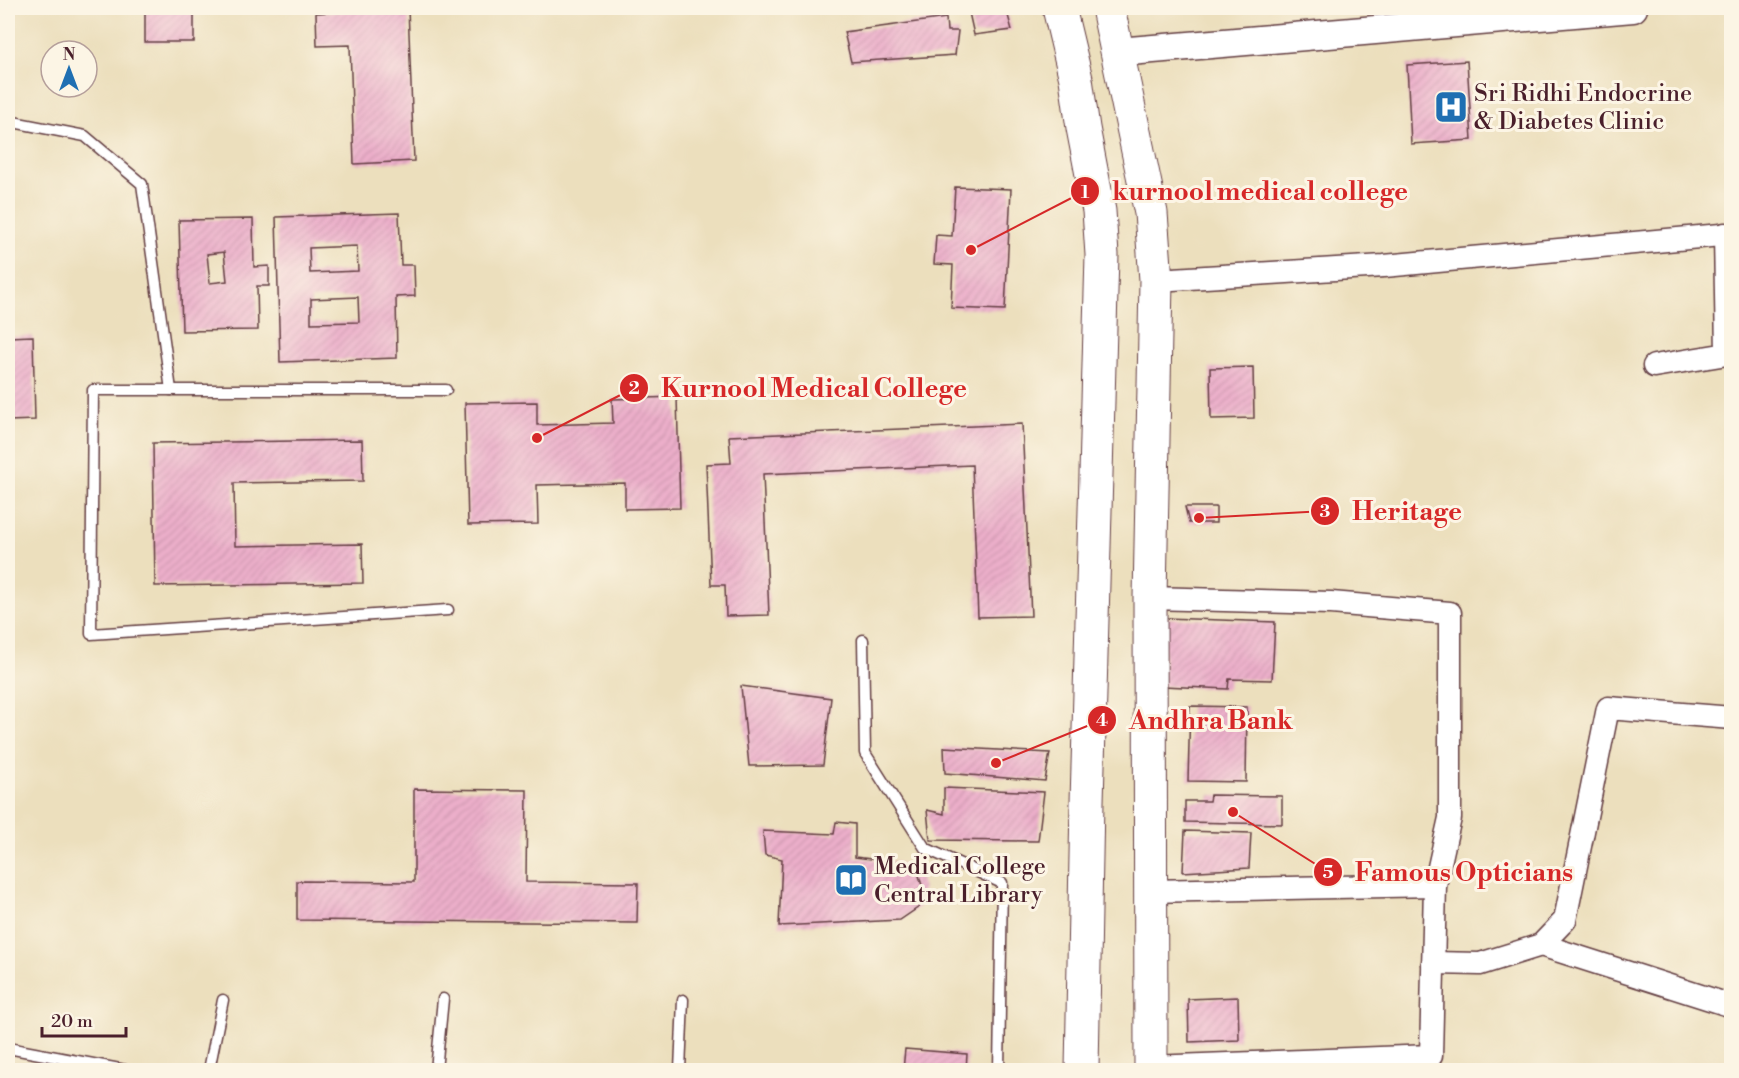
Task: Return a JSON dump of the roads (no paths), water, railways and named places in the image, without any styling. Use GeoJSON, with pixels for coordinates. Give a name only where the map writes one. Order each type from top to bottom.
{"type":"FeatureCollection","features":[{"type":"Feature","properties":{"kind":"main road"},"geometry":{"type":"LineString","coordinates":[[1059,8],[1072,61],[1099,211],[1102,255],[1082,1071]]}},
{"type":"Feature","properties":{"kind":"main road"},"geometry":{"type":"LineString","coordinates":[[1108,8],[1151,213],[1156,280],[1150,598],[1151,1069]]}},
{"type":"Feature","properties":{"kind":"main road"},"geometry":{"type":"LineString","coordinates":[[1072,61],[1118,52]]}},
{"type":"Feature","properties":{"kind":"street"},"geometry":{"type":"LineString","coordinates":[[1118,52],[1530,13],[1633,8]]}},
{"type":"Feature","properties":{"kind":"street"},"geometry":{"type":"LineString","coordinates":[[1156,280],[1384,266],[1728,234],[1727,354],[1654,366]]}},
{"type":"Feature","properties":{"kind":"street"},"geometry":{"type":"LineString","coordinates":[[1150,598],[1331,603],[1450,613],[1450,818],[1435,885],[1431,1056],[1151,1069]]}},
{"type":"Feature","properties":{"kind":"street"},"geometry":{"type":"LineString","coordinates":[[1433,963],[1480,964],[1541,945],[1565,920],[1608,708],[1731,718]]}},
{"type":"Feature","properties":{"kind":"street"},"geometry":{"type":"LineString","coordinates":[[1150,891],[1435,885]]}},
{"type":"Feature","properties":{"kind":"street"},"geometry":{"type":"LineString","coordinates":[[1541,945],[1731,1006]]}},
{"type":"Feature","properties":{"kind":"lane"},"geometry":{"type":"LineString","coordinates":[[8,121],[85,136],[142,184],[171,390]]}},
{"type":"Feature","properties":{"kind":"lane"},"geometry":{"type":"LineString","coordinates":[[446,390],[93,390],[91,634],[448,610]]}},
{"type":"Feature","properties":{"kind":"lane"},"geometry":{"type":"LineString","coordinates":[[863,640],[865,753],[925,848],[1002,883],[999,1071]]}},
{"type":"Feature","properties":{"kind":"lane"},"geometry":{"type":"LineString","coordinates":[[436,1071],[443,999]]}},
{"type":"Feature","properties":{"kind":"lane"},"geometry":{"type":"LineString","coordinates":[[209,1071],[222,1000]]}},
{"type":"Feature","properties":{"kind":"lane"},"geometry":{"type":"LineString","coordinates":[[680,1071],[683,1000]]}},
{"type":"Feature","properties":{"kind":"lane"},"geometry":{"type":"LineString","coordinates":[[8,1048],[125,1071]]}},
{"type":"Feature","properties":{"kind":"place","name":"Sri Ridhi Endocrine & Diabetes Clinic"},"geometry":{"type":"Point","coordinates":[1451,107]}},
{"type":"Feature","properties":{"kind":"place","name":"kurnool medical college"},"geometry":{"type":"Point","coordinates":[971,250]}},
{"type":"Feature","properties":{"kind":"place","name":"Kurnool Medical College"},"geometry":{"type":"Point","coordinates":[537,438]}},
{"type":"Feature","properties":{"kind":"place","name":"Heritage"},"geometry":{"type":"Point","coordinates":[1199,518]}},
{"type":"Feature","properties":{"kind":"place","name":"Andhra Bank"},"geometry":{"type":"Point","coordinates":[996,763]}},
{"type":"Feature","properties":{"kind":"place","name":"Famous Opticians"},"geometry":{"type":"Point","coordinates":[1233,812]}},
{"type":"Feature","properties":{"kind":"place","name":"Medical College Central Library"},"geometry":{"type":"Point","coordinates":[851,880]}}]}
